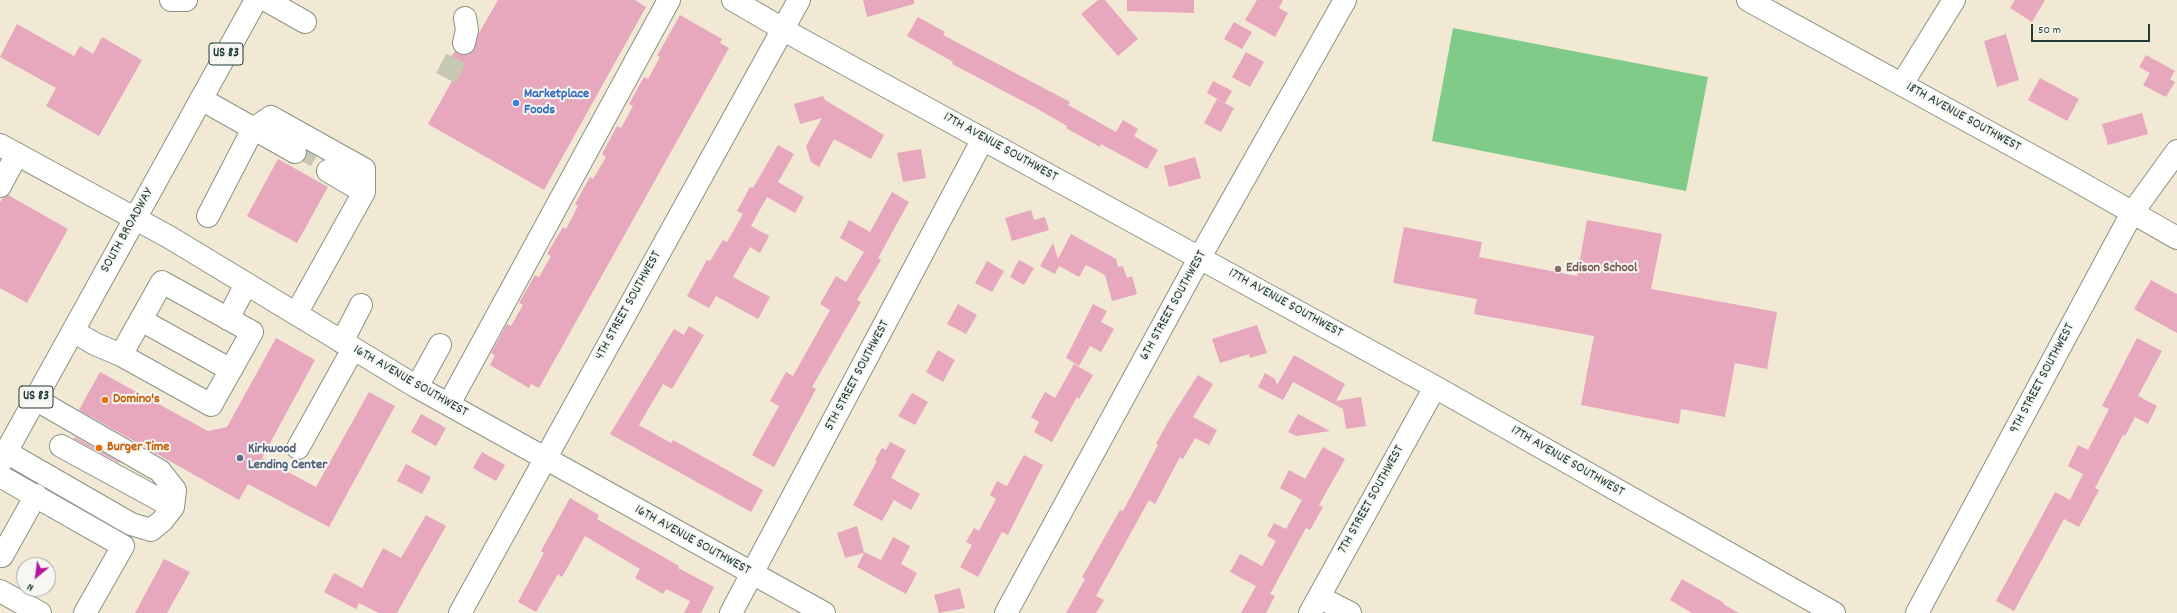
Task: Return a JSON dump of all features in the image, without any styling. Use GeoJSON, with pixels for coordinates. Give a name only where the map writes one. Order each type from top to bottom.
{"type":"FeatureCollection","features":[{"type":"Feature","properties":{"kind":"street"},"geometry":{"type":"LineString","coordinates":[[171,0],[186,0]]}},
{"type":"Feature","properties":{"kind":"street","name":"SOUTH BROADWAY"},"geometry":{"type":"LineString","coordinates":[[3,457],[256,0]]}},
{"type":"Feature","properties":{"kind":"street"},"geometry":{"type":"LineString","coordinates":[[266,0],[305,22]]}},
{"type":"Feature","properties":{"kind":"street"},"geometry":{"type":"LineString","coordinates":[[449,404],[669,0]]}},
{"type":"Feature","properties":{"kind":"street","name":"17TH AVENUE SOUTHWEST"},"geometry":{"type":"LineString","coordinates":[[733,0],[783,30],[1435,387],[1834,613]]}},
{"type":"Feature","properties":{"kind":"street","name":"4TH STREET SOUTHWEST"},"geometry":{"type":"LineString","coordinates":[[460,613],[799,0]]}},
{"type":"Feature","properties":{"kind":"street","name":"6TH STREET SOUTHWEST"},"geometry":{"type":"LineString","coordinates":[[1006,613],[1200,257],[1345,0]]}},
{"type":"Feature","properties":{"kind":"street","name":"18TH AVENUE SOUTHWEST"},"geometry":{"type":"LineString","coordinates":[[1748,0],[1902,84],[2177,238]]}},
{"type":"Feature","properties":{"kind":"street"},"geometry":{"type":"LineString","coordinates":[[1902,84],[1954,0]]}},
{"type":"Feature","properties":{"kind":"street"},"geometry":{"type":"LineString","coordinates":[[464,43],[467,30],[465,18]]}},
{"type":"Feature","properties":{"kind":"street"},"geometry":{"type":"LineString","coordinates":[[201,99],[291,150]]}},
{"type":"Feature","properties":{"kind":"street"},"geometry":{"type":"LineString","coordinates":[[208,216],[253,129],[271,118],[364,169],[364,192],[296,314]]}},
{"type":"Feature","properties":{"kind":"street","name":"5TH STREET SOUTHWEST"},"geometry":{"type":"LineString","coordinates":[[731,613],[983,139]]}},
{"type":"Feature","properties":{"kind":"street"},"geometry":{"type":"LineString","coordinates":[[0,186],[9,149]]}},
{"type":"Feature","properties":{"kind":"street","name":"16TH AVENUE SOUTHWEST"},"geometry":{"type":"LineString","coordinates":[[9,149],[135,218],[417,387],[824,613]]}},
{"type":"Feature","properties":{"kind":"street","name":"9TH STREET SOUTHWEST"},"geometry":{"type":"LineString","coordinates":[[1917,613],[2132,213],[2177,151]]}},
{"type":"Feature","properties":{"kind":"street"},"geometry":{"type":"LineString","coordinates":[[331,173],[364,192]]}},
{"type":"Feature","properties":{"kind":"street"},"geometry":{"type":"LineString","coordinates":[[73,332],[95,344],[121,355],[211,405],[252,332],[162,282],[121,355]]}},
{"type":"Feature","properties":{"kind":"street"},"geometry":{"type":"LineString","coordinates":[[228,318],[246,284]]}},
{"type":"Feature","properties":{"kind":"street"},"geometry":{"type":"LineString","coordinates":[[298,448],[347,345],[361,305]]}},
{"type":"Feature","properties":{"kind":"street"},"geometry":{"type":"LineString","coordinates":[[140,320],[231,370]]}},
{"type":"Feature","properties":{"kind":"street"},"geometry":{"type":"LineString","coordinates":[[417,387],[440,346]]}},
{"type":"Feature","properties":{"kind":"street","name":"7TH STREET SOUTHWEST"},"geometry":{"type":"LineString","coordinates":[[1314,605],[1435,387]]}},
{"type":"Feature","properties":{"kind":"street"},"geometry":{"type":"LineString","coordinates":[[3,457],[46,475],[131,524],[151,530],[162,521],[173,507],[174,490],[160,471],[35,399]]}},
{"type":"Feature","properties":{"kind":"street"},"geometry":{"type":"LineString","coordinates":[[46,475],[73,420]]}},
{"type":"Feature","properties":{"kind":"street"},"geometry":{"type":"LineString","coordinates":[[61,446],[173,507]]}},
{"type":"Feature","properties":{"kind":"street"},"geometry":{"type":"LineString","coordinates":[[0,476],[36,495],[123,546],[84,613]]}},
{"type":"Feature","properties":{"kind":"street"},"geometry":{"type":"LineString","coordinates":[[0,555],[2,556],[36,495]]}},
{"type":"Feature","properties":{"kind":"street"},"geometry":{"type":"LineString","coordinates":[[0,591],[40,613]]}},
{"type":"Feature","properties":{"kind":"street"},"geometry":{"type":"LineString","coordinates":[[1314,605],[1350,613]]}},
{"type":"Feature","properties":{"kind":"green space"},"geometry":{"type":"Polygon","coordinates":[[[1453,28],[1708,77],[1686,191],[1432,141],[1453,28]]]}},
{"type":"Feature","properties":{"kind":"building","name":"Marketplace Foods"},"geometry":{"type":"Polygon","coordinates":[[[498,0],[635,0],[646,7],[544,190],[428,124],[452,81],[441,75],[450,58],[455,51],[462,55],[468,55],[473,51],[479,33],[498,0]]]}},
{"type":"Feature","properties":{"kind":"building"},"geometry":{"type":"Polygon","coordinates":[[[863,0],[914,0],[914,4],[867,17],[863,0]]]}},
{"type":"Feature","properties":{"kind":"building"},"geometry":{"type":"Polygon","coordinates":[[[1098,0],[1105,0],[1138,39],[1118,56],[1081,14],[1098,0]]]}},
{"type":"Feature","properties":{"kind":"building"},"geometry":{"type":"Polygon","coordinates":[[[1127,0],[1194,0],[1194,13],[1127,11],[1127,0]]]}},
{"type":"Feature","properties":{"kind":"building"},"geometry":{"type":"Polygon","coordinates":[[[1257,0],[1283,0],[1279,8],[1288,13],[1275,37],[1245,20],[1257,0]]]}},
{"type":"Feature","properties":{"kind":"building"},"geometry":{"type":"Polygon","coordinates":[[[2015,0],[2045,0],[2032,22],[2010,8],[2015,0]]]}},
{"type":"Feature","properties":{"kind":"building"},"geometry":{"type":"Polygon","coordinates":[[[680,15],[722,39],[720,43],[729,48],[539,388],[531,384],[529,388],[490,365],[495,355],[491,353],[507,324],[511,326],[523,305],[519,303],[535,275],[539,277],[551,256],[547,254],[563,227],[566,229],[578,206],[575,204],[590,177],[593,179],[606,157],[602,154],[617,126],[621,128],[633,106],[629,104],[644,77],[648,79],[660,57],[657,56],[680,15]]]}},
{"type":"Feature","properties":{"kind":"building"},"geometry":{"type":"Polygon","coordinates":[[[918,17],[945,32],[943,35],[1070,102],[1068,105],[1116,132],[1123,120],[1138,129],[1134,136],[1158,150],[1147,169],[1101,144],[1100,147],[1066,128],[1067,126],[1034,107],[952,64],[953,62],[907,36],[918,17]]]}},
{"type":"Feature","properties":{"kind":"building"},"geometry":{"type":"Polygon","coordinates":[[[1234,22],[1252,32],[1242,49],[1224,39],[1234,22]]]}},
{"type":"Feature","properties":{"kind":"building"},"geometry":{"type":"Polygon","coordinates":[[[17,24],[74,56],[80,46],[93,54],[102,37],[142,60],[99,136],[46,106],[56,88],[0,57],[17,24]]]}},
{"type":"Feature","properties":{"kind":"building"},"geometry":{"type":"Polygon","coordinates":[[[2006,34],[2019,80],[1997,87],[1984,41],[2006,34]]]}},
{"type":"Feature","properties":{"kind":"building"},"geometry":{"type":"Polygon","coordinates":[[[1246,52],[1264,62],[1250,87],[1232,77],[1246,52]]]}},
{"type":"Feature","properties":{"kind":"building"},"geometry":{"type":"Polygon","coordinates":[[[2146,55],[2175,71],[2170,79],[2175,82],[2166,97],[2143,85],[2150,73],[2139,67],[2146,55]]]}},
{"type":"Feature","properties":{"kind":"building"},"geometry":{"type":"Polygon","coordinates":[[[2040,78],[2079,99],[2067,121],[2028,100],[2040,78]]]}},
{"type":"Feature","properties":{"kind":"building"},"geometry":{"type":"Polygon","coordinates":[[[1213,81],[1232,91],[1225,103],[1207,93],[1213,81]]]}},
{"type":"Feature","properties":{"kind":"building"},"geometry":{"type":"Polygon","coordinates":[[[823,96],[825,100],[884,135],[871,159],[834,139],[819,167],[811,162],[806,146],[822,118],[800,124],[794,104],[823,96]]]}},
{"type":"Feature","properties":{"kind":"building"},"geometry":{"type":"Polygon","coordinates":[[[1217,99],[1234,108],[1221,132],[1204,123],[1217,99]]]}},
{"type":"Feature","properties":{"kind":"building"},"geometry":{"type":"Polygon","coordinates":[[[2142,113],[2148,134],[2108,145],[2102,124],[2142,113]]]}},
{"type":"Feature","properties":{"kind":"building"},"geometry":{"type":"Polygon","coordinates":[[[778,145],[794,154],[778,182],[804,197],[795,213],[767,197],[751,226],[769,236],[760,253],[750,247],[733,277],[770,297],[758,319],[716,296],[709,308],[687,296],[707,260],[710,261],[723,240],[727,242],[743,214],[737,211],[750,187],[753,188],[778,145]]]}},
{"type":"Feature","properties":{"kind":"building"},"geometry":{"type":"Polygon","coordinates":[[[921,149],[926,178],[903,182],[897,153],[921,149]]]}},
{"type":"Feature","properties":{"kind":"building"},"geometry":{"type":"Polygon","coordinates":[[[1195,157],[1201,178],[1169,187],[1164,166],[1195,157]]]}},
{"type":"Feature","properties":{"kind":"building"},"geometry":{"type":"Polygon","coordinates":[[[278,159],[328,187],[297,243],[247,216],[278,159]]]}},
{"type":"Feature","properties":{"kind":"building"},"geometry":{"type":"Polygon","coordinates":[[[892,192],[909,202],[878,258],[881,260],[857,300],[861,302],[812,387],[816,389],[774,467],[752,455],[779,406],[770,401],[786,372],[793,376],[830,310],[820,304],[836,276],[846,282],[864,252],[840,238],[849,220],[870,232],[892,192]]]}},
{"type":"Feature","properties":{"kind":"building"},"geometry":{"type":"Polygon","coordinates":[[[8,195],[68,229],[27,303],[0,288],[0,202],[8,195]]]}},
{"type":"Feature","properties":{"kind":"building"},"geometry":{"type":"Polygon","coordinates":[[[1031,210],[1034,220],[1045,217],[1049,230],[1012,241],[1005,218],[1031,210]]]}},
{"type":"Feature","properties":{"kind":"building","name":"Edison School"},"geometry":{"type":"Polygon","coordinates":[[[1587,220],[1662,234],[1651,289],[1777,312],[1767,369],[1735,363],[1725,417],[1681,409],[1679,424],[1581,405],[1594,336],[1474,314],[1477,299],[1393,283],[1404,227],[1482,242],[1479,257],[1577,276],[1587,220]]]}},
{"type":"Feature","properties":{"kind":"building"},"geometry":{"type":"Polygon","coordinates":[[[1071,234],[1116,259],[1118,267],[1123,266],[1127,278],[1132,276],[1137,294],[1112,301],[1105,275],[1086,265],[1079,277],[1059,266],[1055,274],[1040,266],[1053,243],[1058,259],[1071,234]]]}},
{"type":"Feature","properties":{"kind":"building"},"geometry":{"type":"Polygon","coordinates":[[[1019,260],[1034,268],[1024,285],[1010,277],[1019,260]]]}},
{"type":"Feature","properties":{"kind":"building"},"geometry":{"type":"Polygon","coordinates":[[[987,261],[1004,271],[992,292],[975,283],[987,261]]]}},
{"type":"Feature","properties":{"kind":"building"},"geometry":{"type":"Polygon","coordinates":[[[2151,280],[2177,294],[2177,333],[2134,309],[2151,280]]]}},
{"type":"Feature","properties":{"kind":"building"},"geometry":{"type":"Polygon","coordinates":[[[958,304],[977,315],[966,334],[947,324],[958,304]]]}},
{"type":"Feature","properties":{"kind":"building"},"geometry":{"type":"Polygon","coordinates":[[[1093,304],[1107,311],[1101,322],[1114,329],[1101,352],[1090,346],[1079,366],[1066,358],[1093,304]]]}},
{"type":"Feature","properties":{"kind":"building"},"geometry":{"type":"Polygon","coordinates":[[[1257,325],[1267,353],[1250,358],[1249,354],[1220,363],[1212,339],[1257,325]]]}},
{"type":"Feature","properties":{"kind":"building"},"geometry":{"type":"Polygon","coordinates":[[[689,326],[704,335],[672,389],[663,384],[639,425],[671,443],[673,440],[763,490],[751,512],[610,434],[674,329],[684,335],[689,326]]]}},
{"type":"Feature","properties":{"kind":"building"},"geometry":{"type":"Polygon","coordinates":[[[276,338],[315,360],[262,458],[316,487],[369,392],[395,406],[329,527],[248,484],[239,500],[79,410],[100,372],[208,431],[227,427],[276,338]]]}},
{"type":"Feature","properties":{"kind":"building"},"geometry":{"type":"Polygon","coordinates":[[[2137,338],[2162,351],[2138,396],[2157,406],[2148,424],[2135,417],[2125,436],[2123,435],[2095,488],[2099,490],[2079,527],[2064,519],[2014,611],[1996,601],[2055,492],[2070,500],[2083,474],[2068,466],[2078,445],[2088,450],[2109,409],[2102,406],[2137,338]]]}},
{"type":"Feature","properties":{"kind":"building"},"geometry":{"type":"Polygon","coordinates":[[[938,350],[955,360],[943,382],[926,372],[938,350]]]}},
{"type":"Feature","properties":{"kind":"building"},"geometry":{"type":"Polygon","coordinates":[[[1294,355],[1345,384],[1336,401],[1361,397],[1366,426],[1346,429],[1343,409],[1293,382],[1283,400],[1258,387],[1265,373],[1275,379],[1277,385],[1294,355]]]}},
{"type":"Feature","properties":{"kind":"building"},"geometry":{"type":"Polygon","coordinates":[[[1074,364],[1093,375],[1079,399],[1077,397],[1052,442],[1034,432],[1039,422],[1031,417],[1045,392],[1055,398],[1074,364]]]}},
{"type":"Feature","properties":{"kind":"building"},"geometry":{"type":"Polygon","coordinates":[[[1198,375],[1213,384],[1193,417],[1217,430],[1209,445],[1195,438],[1183,459],[1180,457],[1155,504],[1149,500],[1096,596],[1104,600],[1096,613],[1066,613],[1085,579],[1082,577],[1120,510],[1123,511],[1158,445],[1156,444],[1168,422],[1198,375]]]}},
{"type":"Feature","properties":{"kind":"building"},"geometry":{"type":"Polygon","coordinates":[[[912,393],[928,402],[915,425],[898,416],[912,393]]]}},
{"type":"Feature","properties":{"kind":"building"},"geometry":{"type":"Polygon","coordinates":[[[421,414],[446,428],[436,446],[411,432],[421,414]]]}},
{"type":"Feature","properties":{"kind":"building"},"geometry":{"type":"Polygon","coordinates":[[[1298,414],[1330,431],[1296,436],[1288,432],[1298,414]]]}},
{"type":"Feature","properties":{"kind":"building"},"geometry":{"type":"Polygon","coordinates":[[[75,437],[120,462],[119,463],[74,439],[75,437]]]}},
{"type":"Feature","properties":{"kind":"building"},"geometry":{"type":"Polygon","coordinates":[[[890,442],[906,450],[891,478],[920,494],[911,510],[894,500],[882,521],[853,505],[877,461],[875,460],[882,448],[886,450],[890,442]]]}},
{"type":"Feature","properties":{"kind":"building"},"geometry":{"type":"Polygon","coordinates":[[[1323,447],[1345,459],[1319,505],[1323,507],[1310,530],[1306,528],[1270,594],[1275,596],[1266,613],[1241,613],[1256,586],[1230,572],[1240,554],[1262,566],[1276,541],[1267,536],[1274,523],[1286,529],[1302,500],[1280,488],[1289,470],[1305,479],[1323,447]]]}},
{"type":"Feature","properties":{"kind":"building"},"geometry":{"type":"Polygon","coordinates":[[[482,452],[505,465],[496,481],[473,468],[482,452]]]}},
{"type":"Feature","properties":{"kind":"building"},"geometry":{"type":"Polygon","coordinates":[[[1024,455],[1043,465],[1008,535],[1002,532],[978,577],[960,567],[972,545],[966,542],[974,528],[979,531],[996,499],[990,495],[997,481],[1007,486],[1024,455]]]}},
{"type":"Feature","properties":{"kind":"building"},"geometry":{"type":"Polygon","coordinates":[[[406,464],[431,477],[422,494],[397,481],[406,464]]]}},
{"type":"Feature","properties":{"kind":"building"},"geometry":{"type":"Polygon","coordinates":[[[570,498],[599,515],[597,519],[679,566],[678,568],[714,587],[701,613],[684,613],[690,601],[666,589],[663,594],[635,578],[640,569],[585,536],[562,577],[558,574],[536,612],[518,602],[544,553],[541,551],[570,498]]]}},
{"type":"Feature","properties":{"kind":"building"},"geometry":{"type":"Polygon","coordinates":[[[426,515],[446,526],[397,613],[379,613],[359,603],[356,609],[324,592],[334,573],[362,588],[383,548],[401,558],[426,515]]]}},
{"type":"Feature","properties":{"kind":"building"},"geometry":{"type":"Polygon","coordinates":[[[857,526],[864,552],[881,560],[893,537],[910,546],[901,564],[917,573],[906,594],[857,567],[864,553],[845,558],[837,533],[857,526]]]}},
{"type":"Feature","properties":{"kind":"building"},"geometry":{"type":"Polygon","coordinates":[[[164,559],[190,572],[167,613],[135,613],[164,559]]]}},
{"type":"Feature","properties":{"kind":"building"},"geometry":{"type":"Polygon","coordinates":[[[1682,579],[1739,613],[1692,613],[1670,600],[1682,579]]]}},
{"type":"Feature","properties":{"kind":"building"},"geometry":{"type":"Polygon","coordinates":[[[960,588],[965,608],[939,613],[934,595],[960,588]]]}},
{"type":"Feature","properties":{"kind":"tunnel"},"geometry":{"type":"LineString","coordinates":[[446,78],[464,43]]}},
{"type":"Feature","properties":{"kind":"tunnel"},"geometry":{"type":"LineString","coordinates":[[297,146],[331,165]]}},
{"type":"Feature","properties":{"kind":"place","name":"Marketplace Foods"},"geometry":{"type":"Point","coordinates":[516,103]}},
{"type":"Feature","properties":{"kind":"place","name":"Edison School"},"geometry":{"type":"Point","coordinates":[1558,269]}},
{"type":"Feature","properties":{"kind":"place","name":"Domino's"},"geometry":{"type":"Point","coordinates":[105,400]}},
{"type":"Feature","properties":{"kind":"place","name":"Burger Time"},"geometry":{"type":"Point","coordinates":[99,448]}},
{"type":"Feature","properties":{"kind":"place","name":"Kirkwood Lending Center"},"geometry":{"type":"Point","coordinates":[240,458]}}]}
